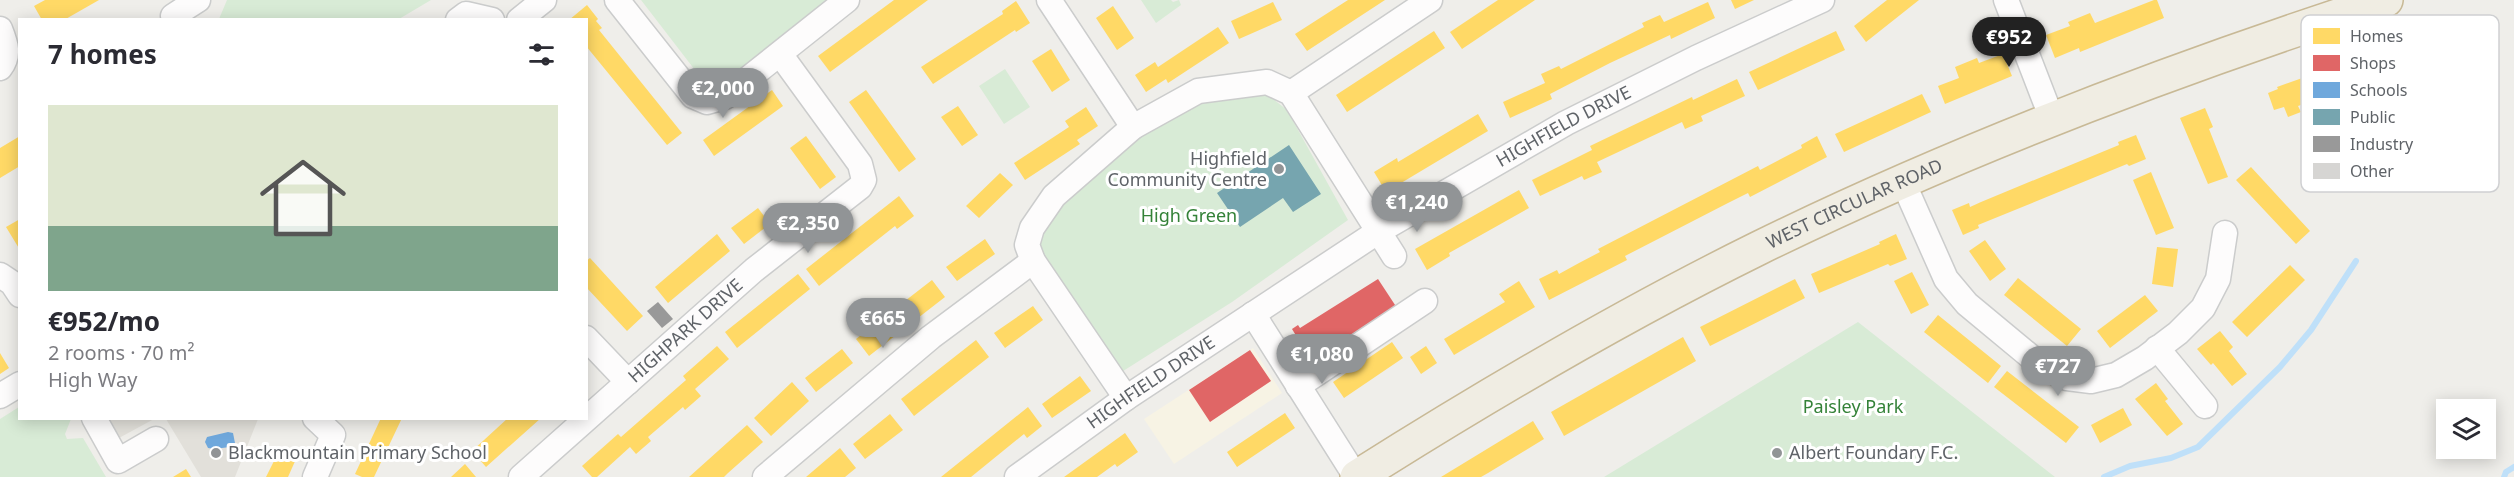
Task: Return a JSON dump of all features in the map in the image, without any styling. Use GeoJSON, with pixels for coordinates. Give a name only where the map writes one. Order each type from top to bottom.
{"type":"FeatureCollection","features":[{"type":"Feature","properties":{"kind":"highway","name":"WEST CIRCULAR ROAD"},"geometry":{"type":"LineString","coordinates":[[2343,15],[2386,0]]}},
{"type":"Feature","properties":{"kind":"highway","name":"WEST CIRCULAR ROAD"},"geometry":{"type":"LineString","coordinates":[[1357,477],[1515,379],[1651,304],[1760,248],[1903,182],[2052,119],[2138,86],[2301,29]]}},
{"type":"Feature","properties":{"kind":"street"},"geometry":{"type":"LineString","coordinates":[[168,12],[198,0]]}},
{"type":"Feature","properties":{"kind":"street"},"geometry":{"type":"LineString","coordinates":[[522,18],[544,0]]}},
{"type":"Feature","properties":{"kind":"street"},"geometry":{"type":"LineString","coordinates":[[617,0],[693,96],[707,102],[725,97],[847,0]]}},
{"type":"Feature","properties":{"kind":"street"},"geometry":{"type":"LineString","coordinates":[[1049,0],[1133,127]]}},
{"type":"Feature","properties":{"kind":"street"},"geometry":{"type":"LineString","coordinates":[[1291,93],[1430,0]]}},
{"type":"Feature","properties":{"kind":"street","name":"HIGHFIELD DRIVE"},"geometry":{"type":"LineString","coordinates":[[1017,477],[1126,398],[1379,231],[1566,123],[1696,58],[1822,0]]}},
{"type":"Feature","properties":{"kind":"street"},"geometry":{"type":"LineString","coordinates":[[2006,0],[2052,119]]}},
{"type":"Feature","properties":{"kind":"street"},"geometry":{"type":"LineString","coordinates":[[0,29],[7,47],[0,69],[18,70]]}},
{"type":"Feature","properties":{"kind":"street","name":"HIGHPARK DRIVE"},"geometry":{"type":"LineString","coordinates":[[588,417],[754,270],[860,187],[864,180],[860,164],[780,54]]}},
{"type":"Feature","properties":{"kind":"street"},"geometry":{"type":"LineString","coordinates":[[1126,398],[1033,261],[1027,245],[1029,236],[1053,196],[1133,127],[1198,91],[1268,82],[1291,93],[1394,256]]}},
{"type":"Feature","properties":{"kind":"street"},"geometry":{"type":"LineString","coordinates":[[1903,182],[1946,279],[1967,304],[2043,367],[2067,378],[2091,381],[2116,375],[2178,333],[2203,308],[2218,279],[2225,233]]}},
{"type":"Feature","properties":{"kind":"street"},"geometry":{"type":"LineString","coordinates":[[765,477],[857,397],[931,337],[1033,261]]}},
{"type":"Feature","properties":{"kind":"street"},"geometry":{"type":"LineString","coordinates":[[0,275],[12,283],[18,292]]}},
{"type":"Feature","properties":{"kind":"street"},"geometry":{"type":"LineString","coordinates":[[1298,386],[1425,301]]}},
{"type":"Feature","properties":{"kind":"street"},"geometry":{"type":"LineString","coordinates":[[1253,314],[1357,477]]}},
{"type":"Feature","properties":{"kind":"street"},"geometry":{"type":"LineString","coordinates":[[588,340],[627,382]]}},
{"type":"Feature","properties":{"kind":"street"},"geometry":{"type":"LineString","coordinates":[[2157,348],[2205,406]]}},
{"type":"Feature","properties":{"kind":"street"},"geometry":{"type":"LineString","coordinates":[[0,396],[18,385]]}},
{"type":"Feature","properties":{"kind":"street"},"geometry":{"type":"LineString","coordinates":[[95,420],[118,461],[156,439]]}},
{"type":"Feature","properties":{"kind":"street"},"geometry":{"type":"LineString","coordinates":[[315,477],[333,435],[317,420]]}},
{"type":"Feature","properties":{"kind":"street","name":"HIGHPARK DRIVE"},"geometry":{"type":"LineString","coordinates":[[521,477],[585,420]]}},
{"type":"Feature","properties":{"kind":"shaded area"},"geometry":{"type":"Polygon","coordinates":[[[1253,348],[1282,393],[1174,464],[1144,419],[1253,348]]]}},
{"type":"Feature","properties":{"kind":"shaded area"},"geometry":{"type":"Polygon","coordinates":[[[109,420],[152,420],[119,438],[109,420]]]}},
{"type":"Feature","properties":{"kind":"shaded area","name":"Blackmountain Primary School"},"geometry":{"type":"Polygon","coordinates":[[[167,420],[258,420],[235,477],[201,477],[167,420]]]}},
{"type":"Feature","properties":{"kind":"green space"},"geometry":{"type":"Polygon","coordinates":[[[227,0],[431,0],[401,18],[219,18],[227,0]]]}},
{"type":"Feature","properties":{"kind":"green space"},"geometry":{"type":"Polygon","coordinates":[[[641,0],[827,0],[725,83],[708,87],[641,0]]]}},
{"type":"Feature","properties":{"kind":"green space"},"geometry":{"type":"Polygon","coordinates":[[[1141,0],[1171,0],[1173,2],[1179,0],[1181,5],[1156,23],[1141,0]]]}},
{"type":"Feature","properties":{"kind":"green space"},"geometry":{"type":"Polygon","coordinates":[[[1005,69],[1030,107],[1004,124],[979,86],[1005,69]]]}},
{"type":"Feature","properties":{"kind":"green space","name":"High Green"},"geometry":{"type":"Polygon","coordinates":[[[1267,94],[1287,110],[1348,220],[1232,302],[1120,373],[1034,247],[1054,208],[1130,140],[1198,104],[1267,94]]]}},
{"type":"Feature","properties":{"kind":"green space","name":"Paisley Park"},"geometry":{"type":"Polygon","coordinates":[[[1858,322],[2055,477],[1604,477],[1858,322]]]}},
{"type":"Feature","properties":{"kind":"green space"},"geometry":{"type":"Polygon","coordinates":[[[18,408],[18,420],[71,420],[65,434],[67,439],[83,438],[106,477],[0,477],[0,419],[18,408]]]}},
{"type":"Feature","properties":{"kind":"building: Homes"},"geometry":{"type":"Polygon","coordinates":[[[45,0],[99,0],[68,18],[41,18],[34,6],[45,0]]]}},
{"type":"Feature","properties":{"kind":"building: Homes"},"geometry":{"type":"Polygon","coordinates":[[[894,0],[928,0],[830,72],[818,56],[894,0]]]}},
{"type":"Feature","properties":{"kind":"building: Homes"},"geometry":{"type":"Polygon","coordinates":[[[1348,0],[1385,0],[1307,51],[1295,34],[1348,0]]]}},
{"type":"Feature","properties":{"kind":"building: Homes"},"geometry":{"type":"Polygon","coordinates":[[[1498,0],[1535,0],[1462,49],[1450,32],[1498,0]]]}},
{"type":"Feature","properties":{"kind":"building: Homes"},"geometry":{"type":"Polygon","coordinates":[[[1731,0],[1754,0],[1735,9],[1731,0]]]}},
{"type":"Feature","properties":{"kind":"building: Homes"},"geometry":{"type":"Polygon","coordinates":[[[1887,0],[1919,0],[1866,42],[1854,26],[1887,0]]]}},
{"type":"Feature","properties":{"kind":"building: Homes"},"geometry":{"type":"Polygon","coordinates":[[[2157,0],[2164,18],[2080,52],[2079,48],[2055,58],[2046,35],[2070,26],[2068,22],[2090,13],[2095,23],[2157,0]]]}},
{"type":"Feature","properties":{"kind":"building: Homes"},"geometry":{"type":"Polygon","coordinates":[[[1016,1],[1030,23],[1016,32],[1015,30],[933,84],[921,67],[1003,14],[1002,11],[1016,1]]]}},
{"type":"Feature","properties":{"kind":"building: Homes"},"geometry":{"type":"Polygon","coordinates":[[[1273,2],[1282,20],[1239,39],[1231,21],[1273,2]]]}},
{"type":"Feature","properties":{"kind":"building: Homes"},"geometry":{"type":"Polygon","coordinates":[[[1708,2],[1715,18],[1671,39],[1670,35],[1610,63],[1550,94],[1552,99],[1510,118],[1503,102],[1545,83],[1541,74],[1559,66],[1561,69],[1644,27],[1642,23],[1660,15],[1664,22],[1708,2]]]}},
{"type":"Feature","properties":{"kind":"building: Homes"},"geometry":{"type":"Polygon","coordinates":[[[587,5],[598,19],[596,21],[602,28],[599,30],[682,133],[667,145],[588,48],[588,18],[571,18],[587,5]]]}},
{"type":"Feature","properties":{"kind":"building: Homes"},"geometry":{"type":"Polygon","coordinates":[[[1113,6],[1134,38],[1117,50],[1096,18],[1113,6]]]}},
{"type":"Feature","properties":{"kind":"building: Homes"},"geometry":{"type":"Polygon","coordinates":[[[1218,27],[1229,43],[1168,83],[1166,79],[1146,92],[1135,75],[1155,62],[1158,67],[1218,27]]]}},
{"type":"Feature","properties":{"kind":"building: Homes"},"geometry":{"type":"Polygon","coordinates":[[[1434,31],[1445,48],[1347,112],[1336,95],[1434,31]]]}},
{"type":"Feature","properties":{"kind":"building: Homes"},"geometry":{"type":"Polygon","coordinates":[[[1836,31],[1845,50],[1758,90],[1749,72],[1836,31]]]}},
{"type":"Feature","properties":{"kind":"building: Homes"},"geometry":{"type":"Polygon","coordinates":[[[1051,49],[1070,80],[1052,92],[1032,61],[1051,49]]]}},
{"type":"Feature","properties":{"kind":"building: Homes"},"geometry":{"type":"Polygon","coordinates":[[[2003,54],[2012,76],[1945,104],[1938,86],[1959,78],[1955,67],[1977,58],[1979,63],[2003,54]]]}},
{"type":"Feature","properties":{"kind":"building: Homes"},"geometry":{"type":"Polygon","coordinates":[[[2301,78],[2301,105],[2298,106],[2301,112],[2288,117],[2284,107],[2274,110],[2268,93],[2278,89],[2277,87],[2301,78]]]}},
{"type":"Feature","properties":{"kind":"building: Homes"},"geometry":{"type":"Polygon","coordinates":[[[1737,79],[1745,96],[1701,116],[1703,121],[1685,129],[1682,122],[1597,162],[1602,172],[1584,180],[1582,176],[1540,196],[1532,180],[1592,150],[1590,146],[1692,97],[1693,100],[1737,79]]]}},
{"type":"Feature","properties":{"kind":"building: Homes"},"geometry":{"type":"Polygon","coordinates":[[[772,90],[783,106],[714,156],[703,140],[772,90]]]}},
{"type":"Feature","properties":{"kind":"building: Homes"},"geometry":{"type":"Polygon","coordinates":[[[866,90],[916,159],[899,172],[849,102],[866,90]]]}},
{"type":"Feature","properties":{"kind":"building: Homes"},"geometry":{"type":"Polygon","coordinates":[[[1922,94],[1931,112],[1844,152],[1835,134],[1922,94]]]}},
{"type":"Feature","properties":{"kind":"building: Homes"},"geometry":{"type":"Polygon","coordinates":[[[958,106],[978,135],[962,146],[941,117],[958,106]]]}},
{"type":"Feature","properties":{"kind":"building: Homes"},"geometry":{"type":"Polygon","coordinates":[[[1086,107],[1098,126],[1077,140],[1080,144],[1025,180],[1014,163],[1069,127],[1065,121],[1086,107]]]}},
{"type":"Feature","properties":{"kind":"building: Homes"},"geometry":{"type":"Polygon","coordinates":[[[2205,108],[2213,127],[2209,129],[2228,177],[2208,184],[2180,118],[2205,108]]]}},
{"type":"Feature","properties":{"kind":"building: Homes"},"geometry":{"type":"Polygon","coordinates":[[[1478,114],[1488,131],[1386,192],[1374,172],[1397,158],[1398,162],[1478,114]]]}},
{"type":"Feature","properties":{"kind":"building: Homes"},"geometry":{"type":"Polygon","coordinates":[[[2136,135],[2146,159],[2129,166],[2127,164],[1978,225],[1979,228],[1963,235],[1952,210],[1969,203],[1970,207],[2119,145],[2118,142],[2136,135]]]}},
{"type":"Feature","properties":{"kind":"building: Homes"},"geometry":{"type":"Polygon","coordinates":[[[806,136],[836,177],[820,189],[790,148],[806,136]]]}},
{"type":"Feature","properties":{"kind":"building: Homes"},"geometry":{"type":"Polygon","coordinates":[[[1817,136],[1827,157],[1750,197],[1748,193],[1728,203],[1625,256],[1627,260],[1549,300],[1539,279],[1557,270],[1559,274],[1600,252],[1598,249],[1758,166],[1760,170],[1802,148],[1801,145],[1817,136]]]}},
{"type":"Feature","properties":{"kind":"building: Homes"},"geometry":{"type":"Polygon","coordinates":[[[18,137],[18,167],[0,178],[0,148],[18,137]]]}},
{"type":"Feature","properties":{"kind":"building: Homes"},"geometry":{"type":"Polygon","coordinates":[[[2251,167],[2310,231],[2296,244],[2236,180],[2251,167]]]}},
{"type":"Feature","properties":{"kind":"building: Homes"},"geometry":{"type":"Polygon","coordinates":[[[2151,172],[2174,228],[2156,235],[2133,180],[2151,172]]]}},
{"type":"Feature","properties":{"kind":"building: Homes"},"geometry":{"type":"Polygon","coordinates":[[[1000,173],[1013,185],[979,218],[966,206],[1000,173]]]}},
{"type":"Feature","properties":{"kind":"building: Homes"},"geometry":{"type":"Polygon","coordinates":[[[1519,190],[1529,208],[1449,253],[1450,256],[1427,270],[1415,249],[1519,190]]]}},
{"type":"Feature","properties":{"kind":"building: Homes"},"geometry":{"type":"Polygon","coordinates":[[[899,196],[914,216],[897,229],[895,226],[819,286],[806,269],[899,196]]]}},
{"type":"Feature","properties":{"kind":"building: Homes"},"geometry":{"type":"Polygon","coordinates":[[[758,208],[770,224],[744,244],[731,228],[758,208]]]}},
{"type":"Feature","properties":{"kind":"building: Homes"},"geometry":{"type":"Polygon","coordinates":[[[18,220],[18,247],[6,227],[18,220]]]}},
{"type":"Feature","properties":{"kind":"building: Homes"},"geometry":{"type":"Polygon","coordinates":[[[717,234],[730,251],[668,303],[655,287],[717,234]]]}},
{"type":"Feature","properties":{"kind":"building: Homes"},"geometry":{"type":"Polygon","coordinates":[[[1896,234],[1907,259],[1890,266],[1888,264],[1819,293],[1811,274],[1880,244],[1879,242],[1896,234]]]}},
{"type":"Feature","properties":{"kind":"building: Homes"},"geometry":{"type":"Polygon","coordinates":[[[985,239],[995,254],[957,281],[946,267],[985,239]]]}},
{"type":"Feature","properties":{"kind":"building: Homes"},"geometry":{"type":"Polygon","coordinates":[[[1985,240],[2006,269],[1990,281],[1969,251],[1985,240]]]}},
{"type":"Feature","properties":{"kind":"building: Homes"},"geometry":{"type":"Polygon","coordinates":[[[2157,247],[2178,249],[2173,287],[2152,284],[2157,247]]]}},
{"type":"Feature","properties":{"kind":"building: Homes"},"geometry":{"type":"Polygon","coordinates":[[[590,258],[643,316],[627,331],[588,289],[588,260],[590,258]]]}},
{"type":"Feature","properties":{"kind":"building: Homes"},"geometry":{"type":"Polygon","coordinates":[[[2290,265],[2305,280],[2247,337],[2232,322],[2290,265]]]}},
{"type":"Feature","properties":{"kind":"building: Homes"},"geometry":{"type":"Polygon","coordinates":[[[1912,272],[1929,305],[1911,314],[1894,281],[1912,272]]]}},
{"type":"Feature","properties":{"kind":"building: Homes"},"geometry":{"type":"Polygon","coordinates":[[[798,274],[810,289],[737,348],[725,332],[798,274]]]}},
{"type":"Feature","properties":{"kind":"building: Homes"},"geometry":{"type":"Polygon","coordinates":[[[2018,278],[2081,329],[2067,346],[2004,295],[2018,278]]]}},
{"type":"Feature","properties":{"kind":"building: Homes"},"geometry":{"type":"Polygon","coordinates":[[[1795,279],[1805,298],[1710,346],[1700,327],[1795,279]]]}},
{"type":"Feature","properties":{"kind":"building: Homes"},"geometry":{"type":"Polygon","coordinates":[[[932,280],[945,297],[869,356],[856,339],[932,280]]]}},
{"type":"Feature","properties":{"kind":"building: Homes"},"geometry":{"type":"Polygon","coordinates":[[[1519,281],[1535,307],[1454,355],[1444,339],[1505,302],[1499,294],[1519,281]]]}},
{"type":"Feature","properties":{"kind":"building: Homes"},"geometry":{"type":"Polygon","coordinates":[[[2145,295],[2158,311],[2110,348],[2097,331],[2145,295]]]}},
{"type":"Feature","properties":{"kind":"building: Homes"},"geometry":{"type":"Polygon","coordinates":[[[1033,306],[1043,320],[1005,348],[994,333],[1033,306]]]}},
{"type":"Feature","properties":{"kind":"building: Homes"},"geometry":{"type":"Polygon","coordinates":[[[1938,315],[2001,366],[1988,383],[1924,332],[1938,315]]]}},
{"type":"Feature","properties":{"kind":"building: Homes"},"geometry":{"type":"Polygon","coordinates":[[[2220,331],[2233,347],[2229,351],[2247,374],[2232,386],[2213,363],[2211,365],[2197,349],[2220,331]]]}},
{"type":"Feature","properties":{"kind":"building: Homes"},"geometry":{"type":"Polygon","coordinates":[[[1683,337],[1696,361],[1564,436],[1551,412],[1683,337]]]}},
{"type":"Feature","properties":{"kind":"building: Homes"},"geometry":{"type":"Polygon","coordinates":[[[976,340],[989,357],[914,416],[901,399],[976,340]]]}},
{"type":"Feature","properties":{"kind":"building: Homes"},"geometry":{"type":"Polygon","coordinates":[[[1392,342],[1403,358],[1344,398],[1333,382],[1392,342]]]}},
{"type":"Feature","properties":{"kind":"building: Homes"},"geometry":{"type":"Polygon","coordinates":[[[717,346],[729,359],[695,389],[701,396],[685,410],[683,407],[648,437],[651,441],[636,454],[630,447],[597,477],[592,477],[582,466],[618,434],[621,437],[686,380],[683,376],[717,346]]]}},
{"type":"Feature","properties":{"kind":"building: Homes"},"geometry":{"type":"Polygon","coordinates":[[[1426,346],[1437,363],[1421,374],[1410,357],[1426,346]]]}},
{"type":"Feature","properties":{"kind":"building: Homes"},"geometry":{"type":"Polygon","coordinates":[[[842,349],[853,363],[816,392],[805,378],[842,349]]]}},
{"type":"Feature","properties":{"kind":"building: Homes"},"geometry":{"type":"Polygon","coordinates":[[[0,353],[9,368],[0,374],[0,353]]]}},
{"type":"Feature","properties":{"kind":"building: Homes"},"geometry":{"type":"Polygon","coordinates":[[[2007,371],[2079,427],[2066,443],[1994,387],[2007,371]]]}},
{"type":"Feature","properties":{"kind":"building: Homes"},"geometry":{"type":"Polygon","coordinates":[[[1080,376],[1091,391],[1052,418],[1042,404],[1080,376]]]}},
{"type":"Feature","properties":{"kind":"building: Homes"},"geometry":{"type":"Polygon","coordinates":[[[792,382],[809,401],[771,436],[754,418],[792,382]]]}},
{"type":"Feature","properties":{"kind":"building: Homes"},"geometry":{"type":"Polygon","coordinates":[[[2156,383],[2168,399],[2165,401],[2183,424],[2167,436],[2135,399],[2156,383]]]}},
{"type":"Feature","properties":{"kind":"building: Homes"},"geometry":{"type":"Polygon","coordinates":[[[1028,407],[1042,426],[1027,438],[1024,434],[971,477],[941,477],[1028,407]]]}},
{"type":"Feature","properties":{"kind":"building: Homes"},"geometry":{"type":"Polygon","coordinates":[[[2123,408],[2132,425],[2100,443],[2091,425],[2123,408]]]}},
{"type":"Feature","properties":{"kind":"building: Homes"},"geometry":{"type":"Polygon","coordinates":[[[1285,413],[1295,428],[1237,467],[1227,452],[1285,413]]]}},
{"type":"Feature","properties":{"kind":"building: Homes"},"geometry":{"type":"Polygon","coordinates":[[[890,414],[903,430],[865,459],[853,444],[890,414]]]}},
{"type":"Feature","properties":{"kind":"building: Homes"},"geometry":{"type":"Polygon","coordinates":[[[380,420],[401,420],[374,477],[362,477],[355,474],[380,420]]]}},
{"type":"Feature","properties":{"kind":"building: Homes"},"geometry":{"type":"Polygon","coordinates":[[[506,420],[539,420],[486,467],[472,451],[506,420]]]}},
{"type":"Feature","properties":{"kind":"building: Homes"},"geometry":{"type":"Polygon","coordinates":[[[1533,421],[1544,439],[1481,477],[1441,477],[1533,421]]]}},
{"type":"Feature","properties":{"kind":"building: Homes"},"geometry":{"type":"Polygon","coordinates":[[[747,425],[763,442],[724,477],[689,477],[747,425]]]}},
{"type":"Feature","properties":{"kind":"building: Homes"},"geometry":{"type":"Polygon","coordinates":[[[1125,433],[1138,452],[1117,467],[1115,464],[1097,477],[1064,477],[1125,433]]]}},
{"type":"Feature","properties":{"kind":"building: Homes"},"geometry":{"type":"Polygon","coordinates":[[[840,448],[856,468],[845,477],[806,477],[840,448]]]}},
{"type":"Feature","properties":{"kind":"building: Homes"},"geometry":{"type":"Polygon","coordinates":[[[279,451],[296,459],[288,477],[266,477],[279,451]]]}},
{"type":"Feature","properties":{"kind":"building: Homes"},"geometry":{"type":"Polygon","coordinates":[[[465,464],[476,477],[451,477],[465,464]]]}},
{"type":"Feature","properties":{"kind":"building: Homes"},"geometry":{"type":"Polygon","coordinates":[[[186,469],[191,477],[173,477],[186,469]]]}},
{"type":"Feature","properties":{"kind":"building: Shops"},"geometry":{"type":"Polygon","coordinates":[[[1378,279],[1399,311],[1314,365],[1292,329],[1298,325],[1300,328],[1378,279]]]}},
{"type":"Feature","properties":{"kind":"building: Shops"},"geometry":{"type":"Polygon","coordinates":[[[1250,350],[1271,381],[1210,422],[1189,390],[1250,350]]]}},
{"type":"Feature","properties":{"kind":"building: Schools"},"geometry":{"type":"Polygon","coordinates":[[[233,433],[235,443],[230,447],[208,448],[205,442],[207,437],[233,433]]]}},
{"type":"Feature","properties":{"kind":"building: Public","name":"Highfield Community Centre"},"geometry":{"type":"Polygon","coordinates":[[[1289,145],[1321,194],[1293,212],[1283,198],[1240,227],[1217,193],[1289,145]]]}},
{"type":"Feature","properties":{"kind":"building: Industry"},"geometry":{"type":"Polygon","coordinates":[[[658,302],[673,319],[662,328],[647,311],[658,302]]]}},
{"type":"Feature","properties":{"kind":"waterway"},"geometry":{"type":"LineString","coordinates":[[2104,477],[2130,466],[2171,458],[2198,447],[2280,367],[2311,330],[2356,261]]}},
{"type":"Feature","properties":{"kind":"waterway"},"geometry":{"type":"LineString","coordinates":[[2504,477],[2506,472],[2514,467]]}},
{"type":"Feature","properties":{"kind":"place","name":"Highfield Community Centre"},"geometry":{"type":"Point","coordinates":[1279,169]}},
{"type":"Feature","properties":{"kind":"place","name":"Blackmountain Primary School"},"geometry":{"type":"Point","coordinates":[216,453]}},
{"type":"Feature","properties":{"kind":"place","name":"Albert Foundary F.C."},"geometry":{"type":"Point","coordinates":[1777,453]}}]}
